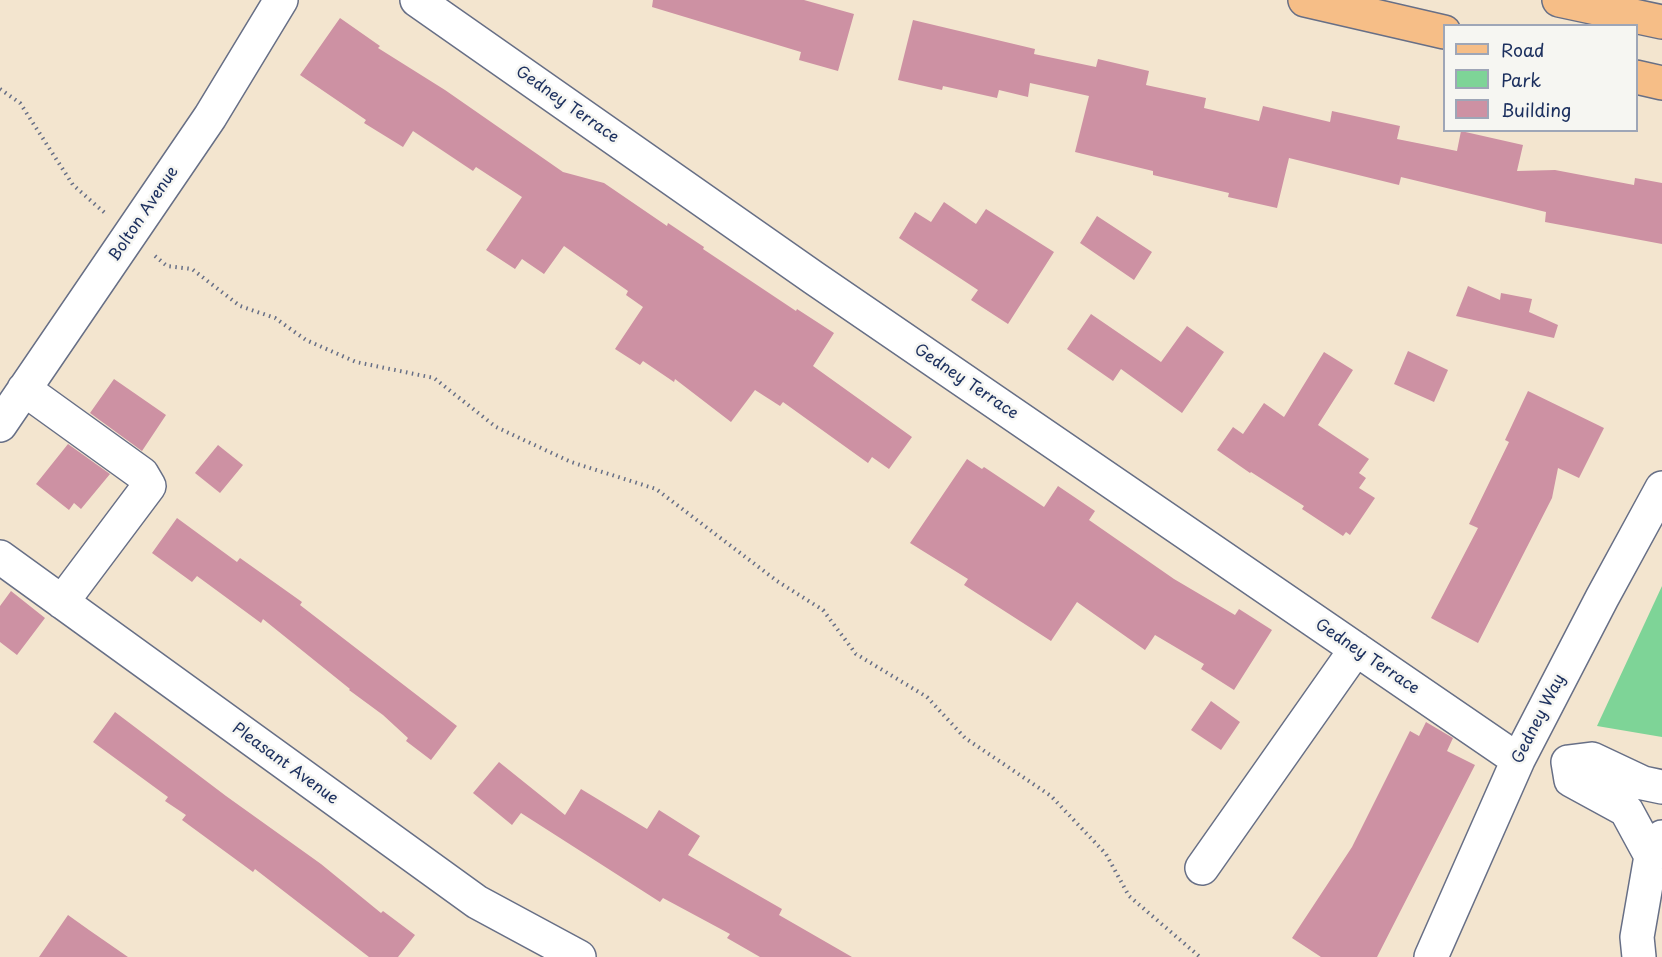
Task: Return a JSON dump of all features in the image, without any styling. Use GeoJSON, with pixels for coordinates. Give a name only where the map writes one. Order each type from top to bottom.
{"type":"FeatureCollection","features":[{"type":"Feature","properties":{"kind":"main road"},"geometry":{"type":"LineString","coordinates":[[1305,0],[1443,32]]}},
{"type":"Feature","properties":{"kind":"main road"},"geometry":{"type":"LineString","coordinates":[[1559,0],[1662,22]]}},
{"type":"Feature","properties":{"kind":"main road"},"geometry":{"type":"LineString","coordinates":[[1638,77],[1662,83]]}},
{"type":"Feature","properties":{"kind":"street","name":"Bolton Avenue"},"geometry":{"type":"LineString","coordinates":[[0,425],[210,117],[281,0]]}},
{"type":"Feature","properties":{"kind":"street","name":"Gedney Terrace"},"geometry":{"type":"LineString","coordinates":[[417,0],[814,278],[1356,649],[1523,750],[1568,762]]}},
{"type":"Feature","properties":{"kind":"street"},"geometry":{"type":"LineString","coordinates":[[24,389],[142,474],[149,486],[62,602]]}},
{"type":"Feature","properties":{"kind":"street","name":"Gedney Way"},"geometry":{"type":"LineString","coordinates":[[1431,957],[1523,750],[1662,488]]}},
{"type":"Feature","properties":{"kind":"street","name":"Pleasant Avenue"},"geometry":{"type":"LineString","coordinates":[[0,557],[477,902],[579,957]]}},
{"type":"Feature","properties":{"kind":"street"},"geometry":{"type":"LineString","coordinates":[[1202,868],[1356,649]]}},
{"type":"Feature","properties":{"kind":"street"},"geometry":{"type":"LineString","coordinates":[[1639,957],[1638,937],[1657,847],[1626,810],[1571,780],[1568,762],[1593,759],[1643,783],[1662,787]]}},
{"type":"Feature","properties":{"kind":"path"},"geometry":{"type":"LineString","coordinates":[[0,88],[20,103],[73,184],[167,266],[192,269],[240,306],[275,318],[306,340],[356,362],[434,378],[496,427],[570,462],[656,489],[777,581],[823,610],[856,654],[927,698],[966,738],[1051,796],[1106,854],[1129,896],[1200,957]]}},
{"type":"Feature","properties":{"kind":"green space"},"geometry":{"type":"Polygon","coordinates":[[[1662,586],[1662,737],[1597,726],[1662,586]]]}},
{"type":"Feature","properties":{"kind":"building"},"geometry":{"type":"Polygon","coordinates":[[[653,0],[804,0],[854,14],[838,71],[799,60],[801,52],[652,7],[653,0]]]}},
{"type":"Feature","properties":{"kind":"building"},"geometry":{"type":"Polygon","coordinates":[[[340,18],[380,46],[378,48],[445,90],[563,172],[604,183],[667,226],[668,223],[704,247],[703,249],[796,311],[797,309],[834,333],[813,366],[912,437],[889,469],[872,457],[868,463],[783,402],[780,406],[755,390],[731,422],[675,379],[674,382],[643,361],[640,365],[615,349],[643,307],[626,295],[628,291],[564,246],[544,274],[522,259],[515,269],[486,250],[522,197],[476,167],[473,171],[413,131],[403,147],[364,123],[366,120],[300,75],[340,18]]]}},
{"type":"Feature","properties":{"kind":"building"},"geometry":{"type":"Polygon","coordinates":[[[913,20],[1035,49],[1034,54],[1096,67],[1098,59],[1149,71],[1146,85],[1206,98],[1204,108],[1259,121],[1263,106],[1330,122],[1332,111],[1400,126],[1397,139],[1457,151],[1461,132],[1465,132],[1523,145],[1517,171],[1555,170],[1634,185],[1635,178],[1662,183],[1662,244],[1545,222],[1546,212],[1401,177],[1399,185],[1289,158],[1277,208],[1228,197],[1229,193],[1153,175],[1153,171],[1075,152],[1089,96],[1030,83],[1028,97],[999,90],[997,98],[943,86],[942,90],[898,80],[913,20]]]}},
{"type":"Feature","properties":{"kind":"building"},"geometry":{"type":"Polygon","coordinates":[[[944,202],[976,224],[986,209],[1054,252],[1008,324],[971,300],[978,290],[899,238],[915,212],[931,222],[944,202]]]}},
{"type":"Feature","properties":{"kind":"building"},"geometry":{"type":"Polygon","coordinates":[[[1097,216],[1152,252],[1134,280],[1080,243],[1097,216]]]}},
{"type":"Feature","properties":{"kind":"building"},"geometry":{"type":"Polygon","coordinates":[[[1468,286],[1500,300],[1501,293],[1532,299],[1529,312],[1558,325],[1554,338],[1456,316],[1468,286]]]}},
{"type":"Feature","properties":{"kind":"building"},"geometry":{"type":"Polygon","coordinates":[[[1091,314],[1161,362],[1187,326],[1224,352],[1182,413],[1121,369],[1113,381],[1067,349],[1091,314]]]}},
{"type":"Feature","properties":{"kind":"building"},"geometry":{"type":"Polygon","coordinates":[[[1408,351],[1448,370],[1434,402],[1394,384],[1408,351]]]}},
{"type":"Feature","properties":{"kind":"building"},"geometry":{"type":"Polygon","coordinates":[[[1324,352],[1353,370],[1318,425],[1369,459],[1359,473],[1366,478],[1359,488],[1375,498],[1350,535],[1346,532],[1343,536],[1302,509],[1304,506],[1217,450],[1233,427],[1243,434],[1264,403],[1284,417],[1324,352]]]}},
{"type":"Feature","properties":{"kind":"building"},"geometry":{"type":"Polygon","coordinates":[[[114,379],[166,415],[142,451],[90,413],[114,379]]]}},
{"type":"Feature","properties":{"kind":"building"},"geometry":{"type":"Polygon","coordinates":[[[1528,391],[1604,428],[1579,478],[1558,468],[1552,498],[1478,643],[1431,618],[1478,528],[1469,524],[1509,442],[1505,440],[1528,391]]]}},
{"type":"Feature","properties":{"kind":"building"},"geometry":{"type":"Polygon","coordinates":[[[68,444],[110,474],[81,509],[74,503],[69,510],[36,484],[68,444]]]}},
{"type":"Feature","properties":{"kind":"building"},"geometry":{"type":"Polygon","coordinates":[[[218,445],[243,465],[220,493],[195,473],[218,445]]]}},
{"type":"Feature","properties":{"kind":"building"},"geometry":{"type":"Polygon","coordinates":[[[967,459],[982,469],[984,467],[1044,507],[1058,486],[1095,511],[1089,520],[1174,579],[1235,615],[1239,609],[1272,630],[1234,690],[1201,669],[1204,664],[1155,635],[1145,650],[1077,602],[1051,641],[964,585],[968,579],[910,543],[967,459]]]}},
{"type":"Feature","properties":{"kind":"building"},"geometry":{"type":"Polygon","coordinates":[[[177,518],[237,562],[240,558],[302,602],[300,605],[457,726],[431,760],[406,741],[408,738],[383,715],[263,619],[261,623],[197,576],[192,582],[152,553],[177,518]]]}},
{"type":"Feature","properties":{"kind":"building"},"geometry":{"type":"Polygon","coordinates":[[[11,591],[45,618],[17,655],[0,642],[0,606],[11,591]]]}},
{"type":"Feature","properties":{"kind":"building"},"geometry":{"type":"Polygon","coordinates":[[[1211,701],[1240,722],[1221,750],[1191,730],[1211,701]]]}},
{"type":"Feature","properties":{"kind":"building"},"geometry":{"type":"Polygon","coordinates":[[[115,712],[321,864],[381,913],[383,911],[415,935],[398,957],[369,957],[255,869],[253,872],[182,820],[186,815],[165,801],[168,797],[93,742],[115,712]]]}},
{"type":"Feature","properties":{"kind":"building"},"geometry":{"type":"Polygon","coordinates":[[[1426,722],[1453,738],[1447,751],[1475,765],[1377,957],[1321,957],[1292,938],[1352,847],[1410,731],[1419,736],[1426,722]]]}},
{"type":"Feature","properties":{"kind":"building"},"geometry":{"type":"Polygon","coordinates":[[[499,762],[565,815],[581,789],[647,829],[659,810],[700,836],[688,855],[782,909],[779,915],[852,957],[760,957],[727,938],[730,934],[663,898],[660,902],[521,813],[512,825],[473,793],[499,762]]]}},
{"type":"Feature","properties":{"kind":"building"},"geometry":{"type":"Polygon","coordinates":[[[68,915],[89,930],[128,957],[39,957],[68,915]]]}}]}
